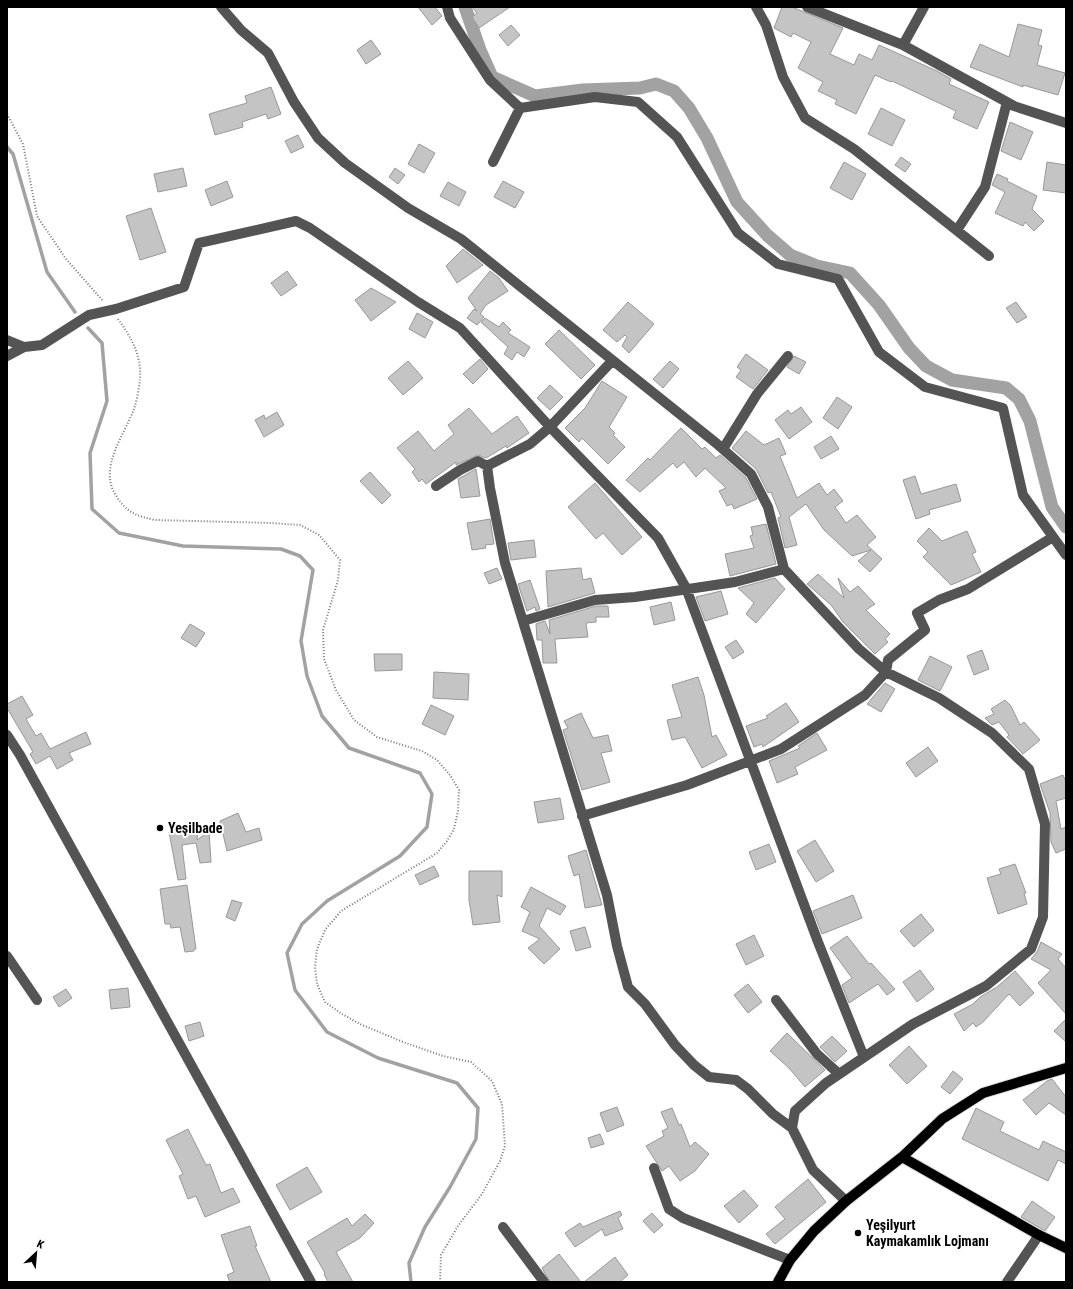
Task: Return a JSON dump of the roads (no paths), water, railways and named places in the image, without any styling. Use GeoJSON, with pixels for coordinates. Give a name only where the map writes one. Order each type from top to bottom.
{"type":"FeatureCollection","features":[{"type":"Feature","properties":{"kind":"main road"},"geometry":{"type":"LineString","coordinates":[[778,1282],[790,1260],[802,1244],[846,1201],[902,1157],[942,1119],[983,1093],[1066,1068]]}},
{"type":"Feature","properties":{"kind":"main road"},"geometry":{"type":"LineString","coordinates":[[902,1157],[1039,1235],[1066,1248]]}},
{"type":"Feature","properties":{"kind":"street"},"geometry":{"type":"LineString","coordinates":[[221,7],[241,30],[268,53],[294,102],[318,138],[345,163],[408,208],[461,239],[723,449],[751,474],[765,500],[784,569],[859,648],[886,672],[939,698],[992,733],[1029,770],[1044,824],[1044,917],[1031,949],[986,986],[913,1024],[826,1083],[796,1111],[792,1128]]}},
{"type":"Feature","properties":{"kind":"street"},"geometry":{"type":"LineString","coordinates":[[447,7],[450,18],[490,80],[520,108]]}},
{"type":"Feature","properties":{"kind":"street"},"geometry":{"type":"LineString","coordinates":[[756,7],[766,25],[783,77],[805,118],[854,149],[989,256]]}},
{"type":"Feature","properties":{"kind":"street"},"geometry":{"type":"LineString","coordinates":[[807,7],[903,45],[1007,102],[1066,123]]}},
{"type":"Feature","properties":{"kind":"street"},"geometry":{"type":"LineString","coordinates":[[903,45],[924,7]]}},
{"type":"Feature","properties":{"kind":"street"},"geometry":{"type":"LineString","coordinates":[[520,108],[596,97],[638,102],[676,137],[738,233],[778,264],[838,279],[879,352],[925,387],[1003,408],[1023,495],[1066,555]]}},
{"type":"Feature","properties":{"kind":"street"},"geometry":{"type":"LineString","coordinates":[[957,230],[985,187],[1007,102]]}},
{"type":"Feature","properties":{"kind":"street"},"geometry":{"type":"LineString","coordinates":[[493,162],[520,108]]}},
{"type":"Feature","properties":{"kind":"street"},"geometry":{"type":"LineString","coordinates":[[7,356],[24,347],[42,345],[89,315],[112,310],[184,287],[199,243],[296,220],[418,302],[460,328],[550,427],[658,538],[686,588],[818,942],[864,1057]]}},
{"type":"Feature","properties":{"kind":"street"},"geometry":{"type":"LineString","coordinates":[[7,340],[24,347]]}},
{"type":"Feature","properties":{"kind":"street"},"geometry":{"type":"LineString","coordinates":[[723,449],[757,394],[788,356]]}},
{"type":"Feature","properties":{"kind":"street"},"geometry":{"type":"LineString","coordinates":[[487,466],[530,444],[550,427],[612,361]]}},
{"type":"Feature","properties":{"kind":"street"},"geometry":{"type":"LineString","coordinates":[[436,486],[460,470],[478,462],[487,466]]}},
{"type":"Feature","properties":{"kind":"street"},"geometry":{"type":"LineString","coordinates":[[487,466],[505,563],[607,896],[617,946],[628,987],[658,1020],[675,1046],[694,1065],[708,1077],[736,1080],[748,1089],[773,1114],[792,1128],[812,1170],[846,1201]]}},
{"type":"Feature","properties":{"kind":"street"},"geometry":{"type":"LineString","coordinates":[[582,816],[687,785],[781,749],[865,695],[886,672],[888,660],[925,630],[917,613],[939,600],[968,589],[1053,536]]}},
{"type":"Feature","properties":{"kind":"street"},"geometry":{"type":"LineString","coordinates":[[523,621],[595,600],[635,597],[686,588],[735,582],[784,569]]}},
{"type":"Feature","properties":{"kind":"street"},"geometry":{"type":"LineString","coordinates":[[7,735],[20,755],[311,1282]]}},
{"type":"Feature","properties":{"kind":"street"},"geometry":{"type":"LineString","coordinates":[[7,956],[37,1000]]}},
{"type":"Feature","properties":{"kind":"street"},"geometry":{"type":"LineString","coordinates":[[776,1000],[817,1054],[839,1074]]}},
{"type":"Feature","properties":{"kind":"street"},"geometry":{"type":"LineString","coordinates":[[654,1168],[668,1209],[683,1218],[790,1260]]}},
{"type":"Feature","properties":{"kind":"street"},"geometry":{"type":"LineString","coordinates":[[503,1227],[544,1282]]}},
{"type":"Feature","properties":{"kind":"street"},"geometry":{"type":"LineString","coordinates":[[1006,1282],[1039,1235]]}},
{"type":"Feature","properties":{"kind":"waterway"},"geometry":{"type":"LineString","coordinates":[[465,7],[480,50],[492,77],[535,96],[583,90],[640,88],[656,84],[674,91],[689,108],[707,138],[737,202],[767,235],[790,255],[817,266],[850,273],[879,305],[909,348],[926,366],[952,380],[1006,388],[1019,399],[1030,421],[1052,507],[1066,527]]}},
{"type":"Feature","properties":{"kind":"waterway"},"geometry":{"type":"LineString","coordinates":[[7,147],[13,154],[47,272],[75,312]]}},
{"type":"Feature","properties":{"kind":"waterway"},"geometry":{"type":"LineString","coordinates":[[88,328],[102,343],[107,401],[90,453],[92,509],[119,533],[183,546],[281,549],[300,556],[313,570],[301,641],[307,676],[322,716],[349,748],[420,773],[432,794],[427,827],[400,856],[327,901],[302,924],[287,953],[295,990],[327,1032],[378,1058],[457,1083],[478,1108],[476,1139],[450,1187],[425,1227],[409,1263],[411,1282]]}},
{"type":"Feature","properties":{"kind":"place","name":"Yeşilbade"},"geometry":{"type":"Point","coordinates":[160,828]}},
{"type":"Feature","properties":{"kind":"place","name":"Yeşilyurt Kaymakamlık Lojmanı"},"geometry":{"type":"Point","coordinates":[858,1233]}}]}
